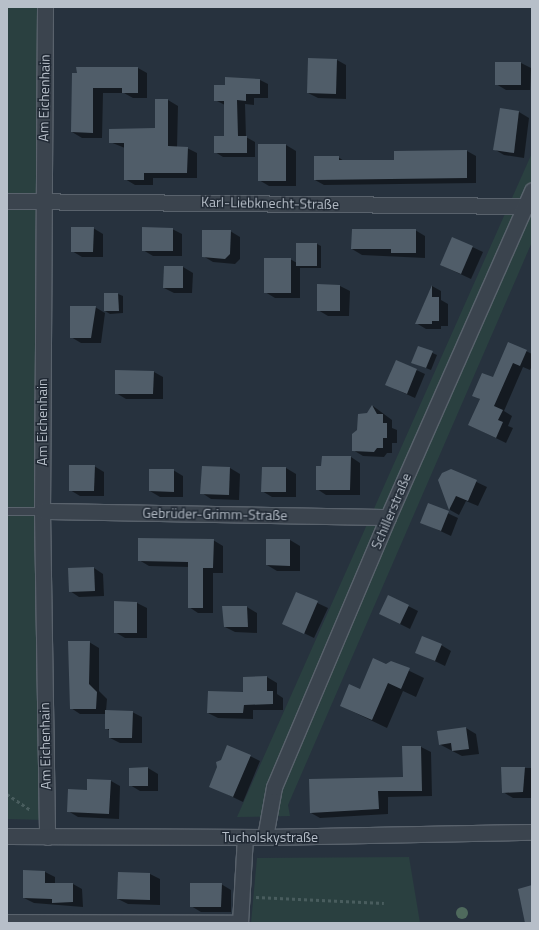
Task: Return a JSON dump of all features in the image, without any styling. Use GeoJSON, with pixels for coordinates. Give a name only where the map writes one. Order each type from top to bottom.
{"type":"FeatureCollection","features":[{"type":"Feature","properties":{"kind":"street","name":"Am Eichenhain"},"geometry":{"type":"LineString","coordinates":[[45,7],[42,511],[47,837]]}},
{"type":"Feature","properties":{"kind":"street","name":"Schillerstraße"},"geometry":{"type":"LineString","coordinates":[[265,837],[274,788],[388,517],[529,206],[532,190]]}},
{"type":"Feature","properties":{"kind":"street","name":"Karl-Liebknecht-Straße"},"geometry":{"type":"LineString","coordinates":[[7,200],[529,206]]}},
{"type":"Feature","properties":{"kind":"street","name":"Gebrüder-Grimm-Straße"},"geometry":{"type":"LineString","coordinates":[[42,511],[388,517]]}},
{"type":"Feature","properties":{"kind":"street","name":"Tucholskystraße"},"geometry":{"type":"LineString","coordinates":[[7,836],[245,838],[532,832]]}},
{"type":"Feature","properties":{"kind":"street"},"geometry":{"type":"LineString","coordinates":[[7,922],[240,923],[245,838]]}},
{"type":"Feature","properties":{"kind":"lane"},"geometry":{"type":"LineString","coordinates":[[7,511],[42,511]]}},
{"type":"Feature","properties":{"kind":"path"},"geometry":{"type":"LineString","coordinates":[[7,794],[46,820]]}},
{"type":"Feature","properties":{"kind":"path"},"geometry":{"type":"LineString","coordinates":[[242,896],[384,903]]}},
{"type":"Feature","properties":{"kind":"green space"},"geometry":{"type":"Polygon","coordinates":[[[7,7],[41,7],[46,820],[7,819],[7,7]]]}},
{"type":"Feature","properties":{"kind":"green space"},"geometry":{"type":"Polygon","coordinates":[[[532,153],[532,242],[288,805],[290,816],[237,817],[532,153]]]}},
{"type":"Feature","properties":{"kind":"green space"},"geometry":{"type":"Polygon","coordinates":[[[409,857],[420,923],[251,923],[257,858],[409,857]]]}},
{"type":"Feature","properties":{"kind":"building"},"geometry":{"type":"Polygon","coordinates":[[[308,58],[337,59],[336,94],[307,93],[308,58]]]}},
{"type":"Feature","properties":{"kind":"building"},"geometry":{"type":"Polygon","coordinates":[[[495,62],[521,62],[521,85],[495,85],[495,62]]]}},
{"type":"Feature","properties":{"kind":"building"},"geometry":{"type":"Polygon","coordinates":[[[76,67],[138,67],[138,93],[122,93],[122,88],[93,88],[93,133],[71,132],[72,73],[77,73],[76,67]]]}},
{"type":"Feature","properties":{"kind":"building"},"geometry":{"type":"Polygon","coordinates":[[[225,77],[260,79],[260,94],[246,94],[246,101],[237,100],[238,136],[247,136],[247,153],[214,153],[214,136],[224,136],[224,101],[214,101],[214,85],[225,85],[225,77]]]}},
{"type":"Feature","properties":{"kind":"building"},"geometry":{"type":"Polygon","coordinates":[[[155,99],[168,99],[168,146],[188,147],[187,173],[144,173],[144,180],[124,180],[124,143],[109,143],[109,129],[155,128],[155,99]]]}},
{"type":"Feature","properties":{"kind":"building"},"geometry":{"type":"Polygon","coordinates":[[[500,108],[519,111],[514,153],[493,150],[500,108]]]}},
{"type":"Feature","properties":{"kind":"building"},"geometry":{"type":"Polygon","coordinates":[[[258,144],[286,144],[286,181],[258,181],[258,144]]]}},
{"type":"Feature","properties":{"kind":"building"},"geometry":{"type":"Polygon","coordinates":[[[467,150],[467,178],[314,180],[314,156],[339,156],[339,160],[394,160],[394,151],[467,150]]]}},
{"type":"Feature","properties":{"kind":"building"},"geometry":{"type":"Polygon","coordinates":[[[71,227],[94,227],[93,252],[71,252],[71,227]]]}},
{"type":"Feature","properties":{"kind":"building"},"geometry":{"type":"Polygon","coordinates":[[[142,227],[173,228],[173,251],[142,251],[142,227]]]}},
{"type":"Feature","properties":{"kind":"building"},"geometry":{"type":"Polygon","coordinates":[[[352,229],[416,229],[416,253],[391,253],[391,249],[351,249],[352,229]]]}},
{"type":"Feature","properties":{"kind":"building"},"geometry":{"type":"Polygon","coordinates":[[[202,230],[231,230],[230,254],[225,259],[202,257],[202,230]]]}},
{"type":"Feature","properties":{"kind":"building"},"geometry":{"type":"Polygon","coordinates":[[[452,237],[473,246],[461,274],[440,265],[452,237]]]}},
{"type":"Feature","properties":{"kind":"building"},"geometry":{"type":"Polygon","coordinates":[[[296,243],[317,243],[317,266],[296,266],[296,243]]]}},
{"type":"Feature","properties":{"kind":"building"},"geometry":{"type":"Polygon","coordinates":[[[264,258],[291,258],[291,293],[264,293],[264,258]]]}},
{"type":"Feature","properties":{"kind":"building"},"geometry":{"type":"Polygon","coordinates":[[[164,266],[183,266],[183,288],[163,288],[164,266]]]}},
{"type":"Feature","properties":{"kind":"building"},"geometry":{"type":"Polygon","coordinates":[[[317,284],[340,285],[340,311],[317,311],[317,284]]]}},
{"type":"Feature","properties":{"kind":"building"},"geometry":{"type":"Polygon","coordinates":[[[432,285],[432,297],[439,297],[439,321],[432,321],[432,324],[415,324],[432,285]]]}},
{"type":"Feature","properties":{"kind":"building"},"geometry":{"type":"Polygon","coordinates":[[[104,293],[118,293],[119,311],[104,311],[104,293]]]}},
{"type":"Feature","properties":{"kind":"building"},"geometry":{"type":"Polygon","coordinates":[[[70,306],[96,306],[91,338],[70,338],[70,306]]]}},
{"type":"Feature","properties":{"kind":"building"},"geometry":{"type":"Polygon","coordinates":[[[508,342],[527,350],[520,366],[513,363],[494,406],[503,410],[498,420],[503,422],[496,438],[468,425],[480,399],[472,396],[482,373],[493,377],[508,342]]]}},
{"type":"Feature","properties":{"kind":"building"},"geometry":{"type":"Polygon","coordinates":[[[418,346],[433,351],[426,368],[411,363],[418,346]]]}},
{"type":"Feature","properties":{"kind":"building"},"geometry":{"type":"Polygon","coordinates":[[[396,360],[417,369],[407,394],[385,385],[396,360]]]}},
{"type":"Feature","properties":{"kind":"building"},"geometry":{"type":"Polygon","coordinates":[[[115,370],[154,371],[153,394],[115,394],[115,370]]]}},
{"type":"Feature","properties":{"kind":"building"},"geometry":{"type":"Polygon","coordinates":[[[372,405],[377,414],[383,414],[383,423],[387,423],[387,438],[383,438],[383,448],[377,448],[374,452],[352,451],[352,434],[357,430],[358,414],[367,413],[372,405]]]}},
{"type":"Feature","properties":{"kind":"building"},"geometry":{"type":"Polygon","coordinates":[[[322,456],[351,456],[350,490],[316,490],[316,466],[321,466],[322,456]]]}},
{"type":"Feature","properties":{"kind":"building"},"geometry":{"type":"Polygon","coordinates":[[[69,465],[95,465],[94,491],[69,491],[69,465]]]}},
{"type":"Feature","properties":{"kind":"building"},"geometry":{"type":"Polygon","coordinates":[[[202,466],[230,467],[229,495],[200,494],[202,466]]]}},
{"type":"Feature","properties":{"kind":"building"},"geometry":{"type":"Polygon","coordinates":[[[262,467],[286,467],[286,492],[261,492],[262,467]]]}},
{"type":"Feature","properties":{"kind":"building"},"geometry":{"type":"Polygon","coordinates":[[[149,469],[174,469],[174,492],[149,491],[149,469]]]}},
{"type":"Feature","properties":{"kind":"building"},"geometry":{"type":"Polygon","coordinates":[[[451,469],[477,480],[468,501],[456,496],[449,510],[438,480],[442,473],[451,469]]]}},
{"type":"Feature","properties":{"kind":"building"},"geometry":{"type":"Polygon","coordinates":[[[428,503],[449,511],[441,531],[420,523],[428,503]]]}},
{"type":"Feature","properties":{"kind":"building"},"geometry":{"type":"Polygon","coordinates":[[[138,538],[214,539],[213,568],[203,568],[203,608],[188,608],[188,562],[138,561],[138,538]]]}},
{"type":"Feature","properties":{"kind":"building"},"geometry":{"type":"Polygon","coordinates":[[[266,539],[290,539],[290,566],[266,565],[266,539]]]}},
{"type":"Feature","properties":{"kind":"building"},"geometry":{"type":"Polygon","coordinates":[[[94,567],[95,591],[69,592],[68,568],[94,567]]]}},
{"type":"Feature","properties":{"kind":"building"},"geometry":{"type":"Polygon","coordinates":[[[296,592],[318,601],[304,634],[282,624],[296,592]]]}},
{"type":"Feature","properties":{"kind":"building"},"geometry":{"type":"Polygon","coordinates":[[[388,595],[409,605],[400,624],[379,614],[388,595]]]}},
{"type":"Feature","properties":{"kind":"building"},"geometry":{"type":"Polygon","coordinates":[[[114,601],[137,602],[137,633],[114,633],[114,601]]]}},
{"type":"Feature","properties":{"kind":"building"},"geometry":{"type":"Polygon","coordinates":[[[222,606],[247,606],[248,627],[224,627],[222,606]]]}},
{"type":"Feature","properties":{"kind":"building"},"geometry":{"type":"Polygon","coordinates":[[[422,636],[442,644],[435,661],[415,653],[422,636]]]}},
{"type":"Feature","properties":{"kind":"building"},"geometry":{"type":"Polygon","coordinates":[[[68,641],[90,641],[89,684],[97,692],[96,709],[70,709],[68,641]]]}},
{"type":"Feature","properties":{"kind":"building"},"geometry":{"type":"Polygon","coordinates":[[[373,658],[386,664],[391,661],[410,668],[401,689],[388,683],[372,720],[340,706],[349,684],[360,689],[373,658]]]}},
{"type":"Feature","properties":{"kind":"building"},"geometry":{"type":"Polygon","coordinates":[[[267,676],[267,691],[273,691],[273,704],[244,705],[243,713],[207,713],[208,691],[243,692],[243,677],[267,676]]]}},
{"type":"Feature","properties":{"kind":"building"},"geometry":{"type":"Polygon","coordinates":[[[105,710],[133,711],[132,738],[109,738],[109,729],[105,729],[105,710]]]}},
{"type":"Feature","properties":{"kind":"building"},"geometry":{"type":"Polygon","coordinates":[[[466,727],[469,749],[452,751],[451,743],[439,745],[437,731],[466,727]]]}},
{"type":"Feature","properties":{"kind":"building"},"geometry":{"type":"Polygon","coordinates":[[[227,745],[251,755],[233,797],[209,787],[217,767],[216,762],[221,760],[227,745]]]}},
{"type":"Feature","properties":{"kind":"building"},"geometry":{"type":"Polygon","coordinates":[[[402,746],[421,746],[422,791],[378,791],[379,809],[310,813],[309,779],[403,777],[402,746]]]}},
{"type":"Feature","properties":{"kind":"building"},"geometry":{"type":"Polygon","coordinates":[[[148,767],[148,786],[129,786],[129,768],[148,767]]]}},
{"type":"Feature","properties":{"kind":"building"},"geometry":{"type":"Polygon","coordinates":[[[501,767],[525,767],[523,792],[502,793],[501,767]]]}},
{"type":"Feature","properties":{"kind":"building"},"geometry":{"type":"Polygon","coordinates":[[[87,779],[111,780],[109,814],[67,812],[68,789],[87,790],[87,779]]]}},
{"type":"Feature","properties":{"kind":"building"},"geometry":{"type":"Polygon","coordinates":[[[23,870],[45,871],[45,883],[73,883],[73,902],[52,903],[52,899],[23,898],[23,870]]]}},
{"type":"Feature","properties":{"kind":"building"},"geometry":{"type":"Polygon","coordinates":[[[118,872],[150,873],[150,900],[117,899],[118,872]]]}},
{"type":"Feature","properties":{"kind":"building"},"geometry":{"type":"Polygon","coordinates":[[[190,883],[222,883],[221,907],[190,907],[190,883]]]}},
{"type":"Feature","properties":{"kind":"building"},"geometry":{"type":"Polygon","coordinates":[[[532,885],[532,923],[525,923],[518,889],[532,885]]]}}]}
